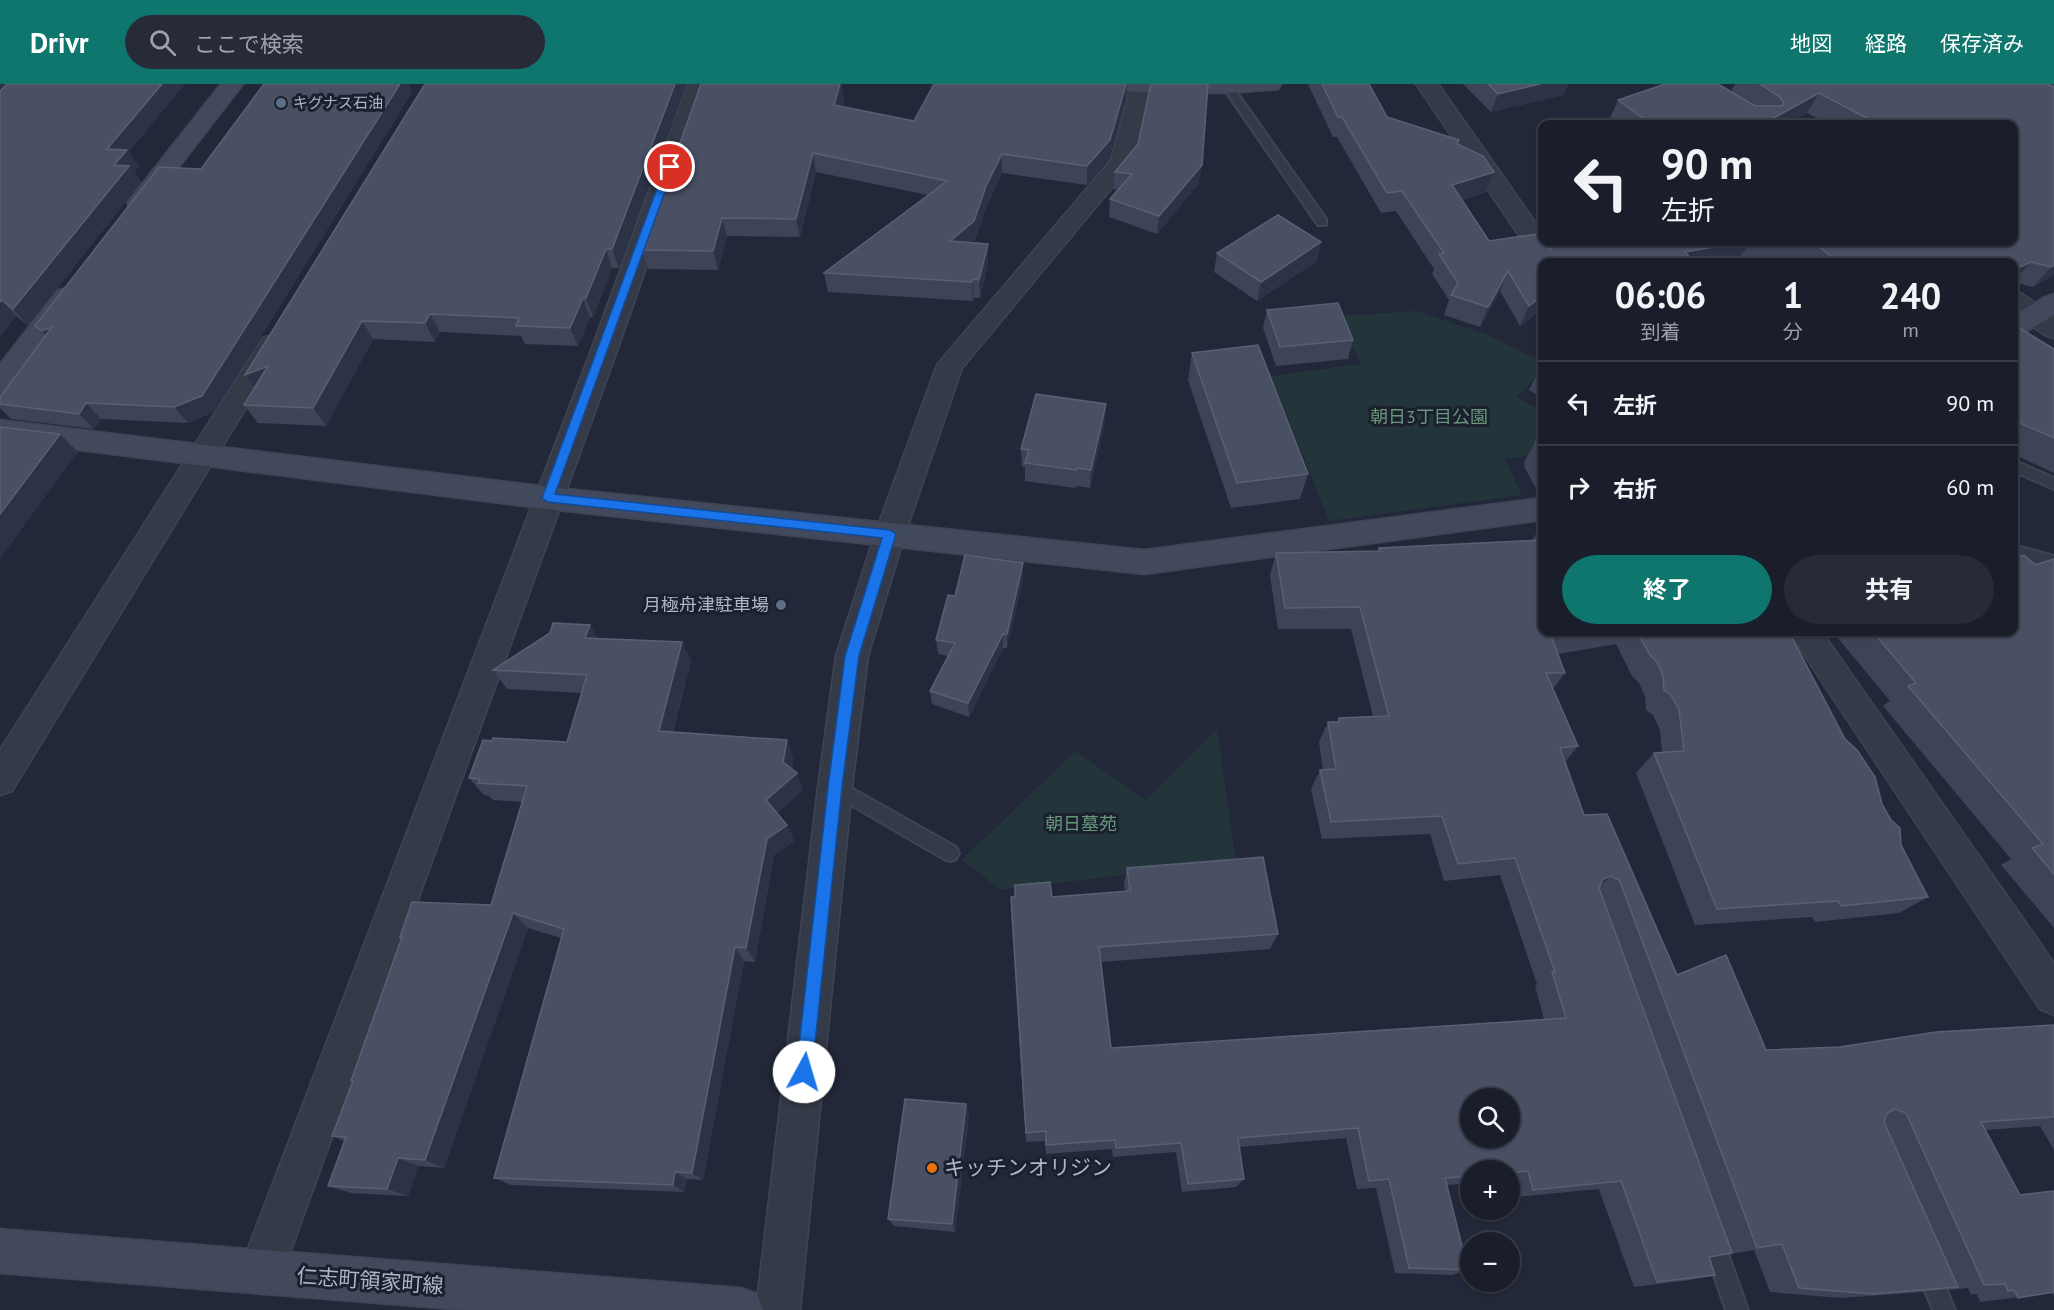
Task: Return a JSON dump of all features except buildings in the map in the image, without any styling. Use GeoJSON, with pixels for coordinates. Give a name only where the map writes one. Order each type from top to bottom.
{"type":"FeatureCollection","features":[{"type":"Feature","properties":{"kind":"street"},"geometry":{"type":"LineString","coordinates":[[123,224],[232,84]]}},
{"type":"Feature","properties":{"kind":"street"},"geometry":{"type":"LineString","coordinates":[[261,1272],[612,327],[699,84]]}},
{"type":"Feature","properties":{"kind":"street"},"geometry":{"type":"LineString","coordinates":[[1097,84],[1227,86],[1270,84]]}},
{"type":"Feature","properties":{"kind":"street"},"geometry":{"type":"LineString","coordinates":[[1427,84],[1538,245]]}},
{"type":"Feature","properties":{"kind":"street"},"geometry":{"type":"LineString","coordinates":[[778,1310],[835,787],[852,656],[890,534],[950,365],[1122,161],[1139,98],[1136,85]]}},
{"type":"Feature","properties":{"kind":"street"},"geometry":{"type":"LineString","coordinates":[[0,383],[80,280]]}},
{"type":"Feature","properties":{"kind":"street"},"geometry":{"type":"LineString","coordinates":[[0,780],[205,455],[284,325]]}},
{"type":"Feature","properties":{"kind":"street"},"geometry":{"type":"LineString","coordinates":[[0,430],[548,498],[1144,562],[1538,510]]}},
{"type":"Feature","properties":{"kind":"street"},"geometry":{"type":"LineString","coordinates":[[1808,636],[2048,976]]}},
{"type":"Feature","properties":{"kind":"street","name":"仁志町領家町線"},"geometry":{"type":"LineString","coordinates":[[0,1251],[741,1310]]}},
{"type":"Feature","properties":{"kind":"lane"},"geometry":{"type":"LineString","coordinates":[[1227,86],[1322,222]]}},
{"type":"Feature","properties":{"kind":"lane"},"geometry":{"type":"LineString","coordinates":[[2018,467],[2054,484]]}},
{"type":"Feature","properties":{"kind":"lane"},"geometry":{"type":"LineString","coordinates":[[2018,552],[2054,562]]}},
{"type":"Feature","properties":{"kind":"lane"},"geometry":{"type":"LineString","coordinates":[[835,787],[950,852]]}},
{"type":"Feature","properties":{"kind":"lane"},"geometry":{"type":"LineString","coordinates":[[1705,1220],[1737,1310]]}},
{"type":"Feature","properties":{"kind":"lane"},"geometry":{"type":"LineString","coordinates":[[1917,1247],[1944,1310]]}},
{"type":"Feature","properties":{"kind":"green space","name":"朝日3丁目公園"},"geometry":{"type":"Polygon","coordinates":[[[1416,311],[1488,335],[1538,360],[1538,375],[1516,397],[1538,409],[1538,455],[1505,459],[1522,495],[1329,521],[1271,376],[1361,364],[1338,316],[1416,311]]]}},
{"type":"Feature","properties":{"kind":"green space","name":"朝日墓苑"},"geometry":{"type":"Polygon","coordinates":[[[1217,729],[1236,861],[1001,890],[962,860],[1075,751],[1146,800],[1217,729]]]}},
{"type":"Feature","properties":{"kind":"place","name":"キグナス石油"},"geometry":{"type":"Point","coordinates":[281,103]}},
{"type":"Feature","properties":{"kind":"place","name":"月極舟津駐車場"},"geometry":{"type":"Point","coordinates":[781,605]}},
{"type":"Feature","properties":{"kind":"place","name":"キッチンオリジン"},"geometry":{"type":"Point","coordinates":[932,1168]}},
{"type":"Feature","properties":{"kind":"route"},"geometry":{"type":"LineString","coordinates":[[670,167],[548,498],[890,534],[852,656],[835,787],[804,1072]]}}]}
